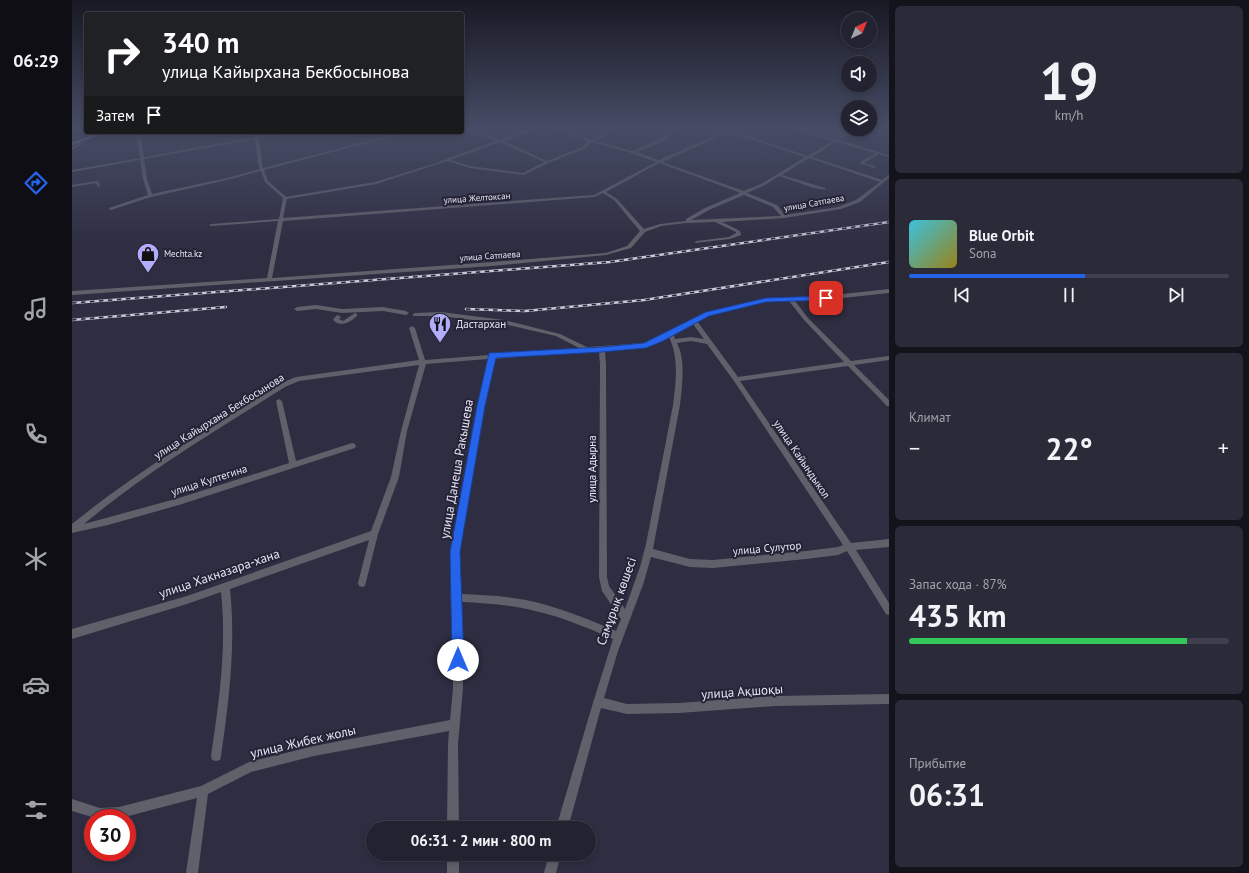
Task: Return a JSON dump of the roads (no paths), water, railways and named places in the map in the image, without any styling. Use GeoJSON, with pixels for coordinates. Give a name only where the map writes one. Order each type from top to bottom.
{"type":"FeatureCollection","features":[{"type":"Feature","properties":{"kind":"street"},"geometry":{"type":"LineString","coordinates":[[72,171],[90,168]]}},
{"type":"Feature","properties":{"kind":"street"},"geometry":{"type":"LineString","coordinates":[[144,168],[150,196]]}},
{"type":"Feature","properties":{"kind":"street"},"geometry":{"type":"LineString","coordinates":[[111,209],[150,196],[270,168]]}},
{"type":"Feature","properties":{"kind":"street"},"geometry":{"type":"LineString","coordinates":[[261,170],[267,184],[285,198],[364,185],[421,168]]}},
{"type":"Feature","properties":{"kind":"street"},"geometry":{"type":"LineString","coordinates":[[476,168],[524,174],[536,168]]}},
{"type":"Feature","properties":{"kind":"street","name":"улица Желтоксан"},"geometry":{"type":"LineString","coordinates":[[211,225],[545,201],[595,196],[648,168]]}},
{"type":"Feature","properties":{"kind":"street"},"geometry":{"type":"LineString","coordinates":[[674,168],[775,206],[784,216]]}},
{"type":"Feature","properties":{"kind":"street"},"geometry":{"type":"LineString","coordinates":[[686,222],[707,209],[745,194],[791,168]]}},
{"type":"Feature","properties":{"kind":"street"},"geometry":{"type":"LineString","coordinates":[[842,168],[882,181]]}},
{"type":"Feature","properties":{"kind":"street"},"geometry":{"type":"LineString","coordinates":[[779,175],[824,189]]}},
{"type":"Feature","properties":{"kind":"street","name":"улица Сатпаева"},"geometry":{"type":"LineString","coordinates":[[72,294],[492,264],[606,254],[629,247],[643,231],[660,225],[784,216],[828,210],[852,204],[889,176]]}},
{"type":"Feature","properties":{"kind":"street"},"geometry":{"type":"LineString","coordinates":[[72,186],[97,182],[100,186]]}},
{"type":"Feature","properties":{"kind":"street"},"geometry":{"type":"LineString","coordinates":[[604,192],[614,197],[636,225],[643,231]]}},
{"type":"Feature","properties":{"kind":"street"},"geometry":{"type":"LineString","coordinates":[[269,280],[285,198]]}},
{"type":"Feature","properties":{"kind":"street"},"geometry":{"type":"LineString","coordinates":[[697,242],[736,236],[740,233],[731,230],[715,220]]}},
{"type":"Feature","properties":{"kind":"street","name":"улица Кайырхана Бекбосынова"},"geometry":{"type":"LineString","coordinates":[[72,530],[92,512],[127,486],[283,384],[298,379],[423,362],[492,355],[587,351],[646,345],[673,338],[694,321],[706,314],[743,305],[766,300],[841,297],[889,292]]}},
{"type":"Feature","properties":{"kind":"street"},"geometry":{"type":"LineString","coordinates":[[841,297],[847,303]]}},
{"type":"Feature","properties":{"kind":"street"},"geometry":{"type":"LineString","coordinates":[[791,300],[806,319],[889,404]]}},
{"type":"Feature","properties":{"kind":"street"},"geometry":{"type":"LineString","coordinates":[[297,309],[316,307],[342,311],[383,309],[406,313]]}},
{"type":"Feature","properties":{"kind":"street"},"geometry":{"type":"LineString","coordinates":[[416,315],[441,314],[504,322],[558,335],[587,351]]}},
{"type":"Feature","properties":{"kind":"street"},"geometry":{"type":"LineString","coordinates":[[338,317],[336,320],[341,323],[347,322],[354,315]]}},
{"type":"Feature","properties":{"kind":"street","name":"улица Кайындыкол"},"geometry":{"type":"LineString","coordinates":[[694,321],[736,379],[849,547],[889,611]]}},
{"type":"Feature","properties":{"kind":"street"},"geometry":{"type":"LineString","coordinates":[[362,583],[374,534],[395,477],[404,431],[423,362],[412,328]]}},
{"type":"Feature","properties":{"kind":"street"},"geometry":{"type":"LineString","coordinates":[[673,338],[709,342]]}},
{"type":"Feature","properties":{"kind":"street","name":"Самұрық көшесі"},"geometry":{"type":"LineString","coordinates":[[564,821],[618,636],[633,601],[648,552],[676,416],[679,391],[677,350],[673,338]]}},
{"type":"Feature","properties":{"kind":"street","name":"улица Адырна"},"geometry":{"type":"LineString","coordinates":[[602,350],[604,365],[603,577],[605,588],[626,618]]}},
{"type":"Feature","properties":{"kind":"street","name":"улица Данеша Ракышева"},"geometry":{"type":"LineString","coordinates":[[453,821],[454,725],[458,688],[455,552],[481,406],[492,355]]}},
{"type":"Feature","properties":{"kind":"street"},"geometry":{"type":"LineString","coordinates":[[736,379],[889,358]]}},
{"type":"Feature","properties":{"kind":"street"},"geometry":{"type":"LineString","coordinates":[[279,401],[292,464]]}},
{"type":"Feature","properties":{"kind":"street","name":"улица Култегина"},"geometry":{"type":"LineString","coordinates":[[72,530],[115,520],[204,495],[292,464],[352,446]]}},
{"type":"Feature","properties":{"kind":"street","name":"улица Хакназара-хана"},"geometry":{"type":"LineString","coordinates":[[72,634],[186,600],[374,534]]}},
{"type":"Feature","properties":{"kind":"street","name":"улица Сулутор"},"geometry":{"type":"LineString","coordinates":[[648,552],[690,563],[713,564],[806,555],[838,551],[849,547],[889,543]]}},
{"type":"Feature","properties":{"kind":"street"},"geometry":{"type":"LineString","coordinates":[[216,756],[225,686],[228,609],[224,586]]}},
{"type":"Feature","properties":{"kind":"street"},"geometry":{"type":"LineString","coordinates":[[457,598],[500,600],[534,606],[572,618],[618,636]]}},
{"type":"Feature","properties":{"kind":"street","name":"улица Ақшоқы"},"geometry":{"type":"LineString","coordinates":[[598,702],[627,709],[650,709],[776,701],[889,699]]}},
{"type":"Feature","properties":{"kind":"street","name":"улица Жибек жолы"},"geometry":{"type":"LineString","coordinates":[[72,805],[100,814],[119,813],[203,792],[249,767],[314,751],[454,725]]}},
{"type":"Feature","properties":{"kind":"street"},"geometry":{"type":"LineString","coordinates":[[192,873],[203,792]]}},
{"type":"Feature","properties":{"kind":"street"},"geometry":{"type":"LineString","coordinates":[[453,861],[453,873]]}},
{"type":"Feature","properties":{"kind":"street"},"geometry":{"type":"LineString","coordinates":[[550,873],[553,861]]}},
{"type":"Feature","properties":{"kind":"railway"},"geometry":{"type":"LineString","coordinates":[[72,303],[610,262],[889,222]]}},
{"type":"Feature","properties":{"kind":"railway"},"geometry":{"type":"LineString","coordinates":[[466,309],[525,311],[644,300],[889,262]]}},
{"type":"Feature","properties":{"kind":"railway"},"geometry":{"type":"LineString","coordinates":[[72,320],[226,307]]}},
{"type":"Feature","properties":{"kind":"place","name":"Mechta.kz"},"geometry":{"type":"Point","coordinates":[148,274]}},
{"type":"Feature","properties":{"kind":"place","name":"Дастархан"},"geometry":{"type":"Point","coordinates":[440,344]}}]}
